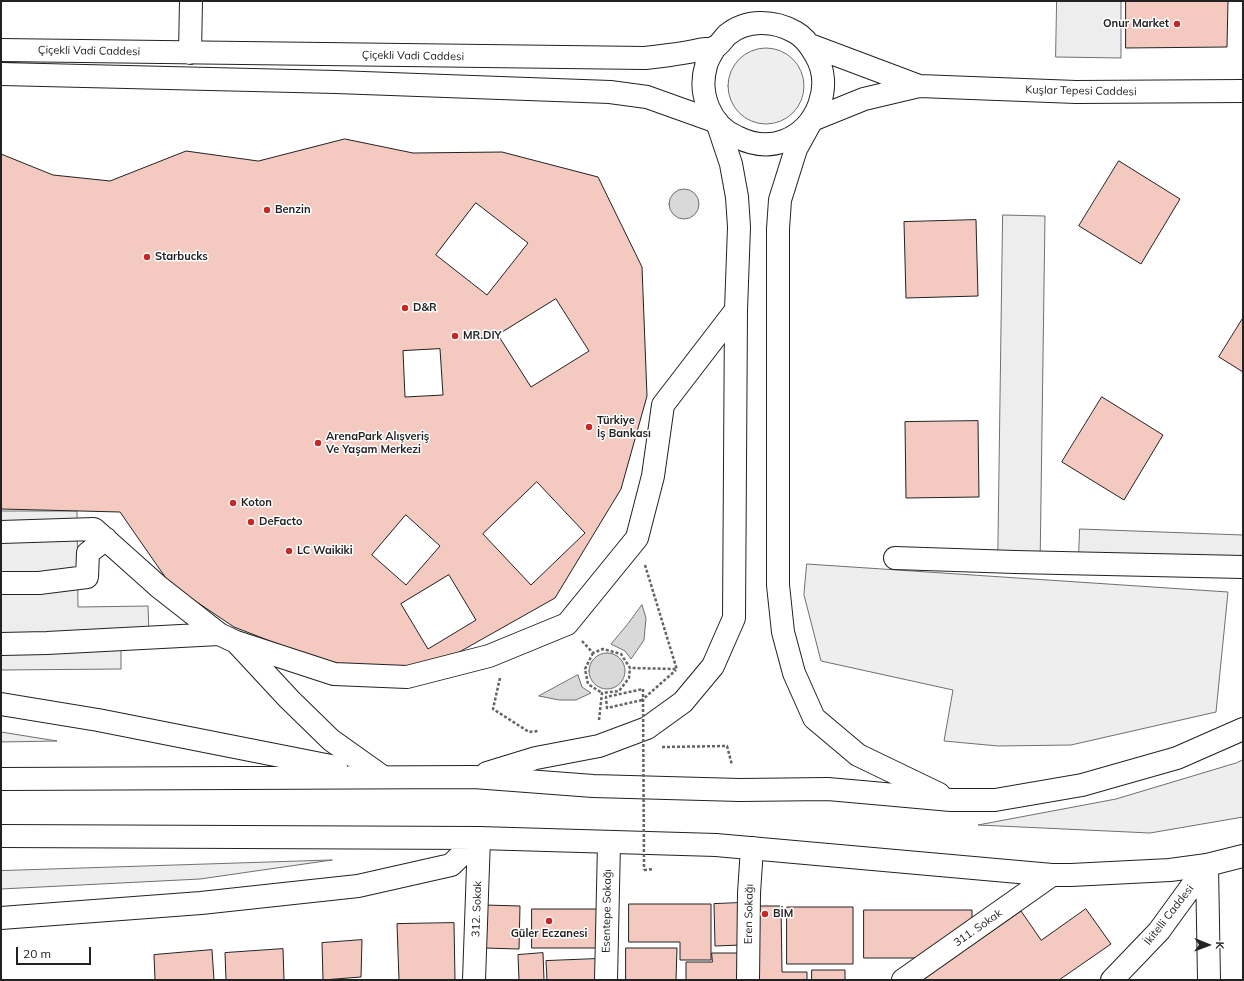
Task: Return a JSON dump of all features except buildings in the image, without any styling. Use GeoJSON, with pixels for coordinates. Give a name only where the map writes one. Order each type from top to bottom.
{"type":"FeatureCollection","features":[{"type":"Feature","properties":{"kind":"main road"},"geometry":{"type":"LineString","coordinates":[[190,53],[191,1]]}},
{"type":"Feature","properties":{"kind":"main road"},"geometry":{"type":"LineString","coordinates":[[474,777],[536,758],[599,746],[647,728],[683,702],[713,666],[734,618],[736,310],[739,226],[738,197],[731,164],[717,122],[707,105],[703,86],[706,66],[715,47],[728,34],[744,26],[762,23],[780,25],[796,33],[810,44],[820,62],[824,82],[821,102],[796,149],[780,200],[778,229],[778,585],[783,632],[794,673],[814,718],[858,755],[950,800]]}},
{"type":"Feature","properties":{"kind":"main road","name":"Kuşlar Tepesi Caddesi"},"geometry":{"type":"LineString","coordinates":[[810,44],[919,86]]}},
{"type":"Feature","properties":{"kind":"main road","name":"Çiçekli Vadi Caddesi"},"geometry":{"type":"LineString","coordinates":[[1,50],[645,58],[682,54],[715,47]]}},
{"type":"Feature","properties":{"kind":"main road"},"geometry":{"type":"LineString","coordinates":[[1,74],[336,82],[610,92],[647,98],[717,122],[731,135],[747,142],[766,144],[783,141],[799,132],[812,120]]}},
{"type":"Feature","properties":{"kind":"main road","name":"Kuşlar Tepesi Caddesi"},"geometry":{"type":"LineString","coordinates":[[812,120],[864,99],[919,86],[1076,92],[1243,92]]}},
{"type":"Feature","properties":{"kind":"main road"},"geometry":{"type":"LineString","coordinates":[[1,644],[228,638],[334,674],[407,677],[489,656],[567,624],[637,538],[653,476],[663,405],[736,310]]}},
{"type":"Feature","properties":{"kind":"main road"},"geometry":{"type":"LineString","coordinates":[[1,532],[94,529],[160,587],[228,638],[331,740],[383,777]]}},
{"type":"Feature","properties":{"kind":"main road"},"geometry":{"type":"LineString","coordinates":[[1,583],[39,583],[87,577],[88,553],[106,539]]}},
{"type":"Feature","properties":{"kind":"main road"},"geometry":{"type":"LineString","coordinates":[[895,558],[1243,567]]}},
{"type":"Feature","properties":{"kind":"main road"},"geometry":{"type":"LineString","coordinates":[[1,704],[98,720],[383,777]]}},
{"type":"Feature","properties":{"kind":"main road"},"geometry":{"type":"LineString","coordinates":[[1,779],[474,777],[593,786],[740,790],[828,789],[950,800],[994,800],[1082,785],[1177,758],[1243,729]]}},
{"type":"Feature","properties":{"kind":"main road"},"geometry":{"type":"LineString","coordinates":[[1,836],[479,838],[716,846],[1072,876],[1170,870],[1207,865],[1243,856]]}},
{"type":"Feature","properties":{"kind":"main road"},"geometry":{"type":"LineString","coordinates":[[1,918],[201,903],[358,886],[451,865],[479,838]]}},
{"type":"Feature","properties":{"kind":"main road","name":"312. Sokak"},"geometry":{"type":"LineString","coordinates":[[474,980],[479,838]]}},
{"type":"Feature","properties":{"kind":"main road","name":"Esentepe Sokağı"},"geometry":{"type":"LineString","coordinates":[[606,980],[608,843]]}},
{"type":"Feature","properties":{"kind":"main road","name":"Eren Sokağı"},"geometry":{"type":"LineString","coordinates":[[748,980],[749,893],[752,848]]}},
{"type":"Feature","properties":{"kind":"main road"},"geometry":{"type":"LineString","coordinates":[[1207,865],[1209,980]]}},
{"type":"Feature","properties":{"kind":"main road","name":"İkitelli Caddesi"},"geometry":{"type":"LineString","coordinates":[[1112,980],[1159,931],[1207,865]]}},
{"type":"Feature","properties":{"kind":"main road","name":"311. Sokak"},"geometry":{"type":"LineString","coordinates":[[903,980],[1052,875]]}},
{"type":"Feature","properties":{"kind":"path"},"geometry":{"type":"LineString","coordinates":[[637,538],[677,670]]}},
{"type":"Feature","properties":{"kind":"path"},"geometry":{"type":"LineString","coordinates":[[567,624],[593,653]]}},
{"type":"Feature","properties":{"kind":"path"},"geometry":{"type":"LineString","coordinates":[[507,648],[493,709],[529,732],[545,731]]}},
{"type":"Feature","properties":{"kind":"path"},"geometry":{"type":"LineString","coordinates":[[603,649],[621,654],[630,668],[628,678],[619,691],[602,693],[588,684],[585,669],[593,653],[603,649]]}},
{"type":"Feature","properties":{"kind":"path"},"geometry":{"type":"LineString","coordinates":[[630,668],[677,670]]}},
{"type":"Feature","properties":{"kind":"path"},"geometry":{"type":"LineString","coordinates":[[638,704],[677,670]]}},
{"type":"Feature","properties":{"kind":"path"},"geometry":{"type":"LineString","coordinates":[[642,700],[607,708],[606,697],[643,689],[644,870]]}},
{"type":"Feature","properties":{"kind":"path"},"geometry":{"type":"LineString","coordinates":[[599,726],[602,693]]}},
{"type":"Feature","properties":{"kind":"path"},"geometry":{"type":"LineString","coordinates":[[658,747],[727,746]]}},
{"type":"Feature","properties":{"kind":"path"},"geometry":{"type":"LineString","coordinates":[[643,748],[651,747]]}},
{"type":"Feature","properties":{"kind":"shaded area"},"geometry":{"type":"Polygon","coordinates":[[[1057,1],[1121,1],[1121,58],[1056,57],[1057,1]]]}},
{"type":"Feature","properties":{"kind":"shaded area"},"geometry":{"type":"Polygon","coordinates":[[[766,48],[781,51],[793,59],[801,71],[804,86],[801,101],[793,113],[781,121],[766,124],[751,121],[739,113],[731,101],[728,86],[731,71],[739,59],[751,51],[766,48]]]}},
{"type":"Feature","properties":{"kind":"shaded area"},"geometry":{"type":"Polygon","coordinates":[[[684,189],[694,194],[699,204],[694,214],[684,219],[674,214],[669,204],[674,194],[684,189]]]}},
{"type":"Feature","properties":{"kind":"shaded area"},"geometry":{"type":"Polygon","coordinates":[[[1003,215],[1045,216],[1040,569],[998,569],[1003,215]]]}},
{"type":"Feature","properties":{"kind":"shaded area"},"geometry":{"type":"Polygon","coordinates":[[[1,511],[77,511],[78,607],[148,606],[149,633],[121,634],[121,669],[1,670],[1,511]]]}},
{"type":"Feature","properties":{"kind":"shaded area"},"geometry":{"type":"Polygon","coordinates":[[[1080,529],[1243,535],[1243,562],[1079,556],[1080,529]]]}},
{"type":"Feature","properties":{"kind":"shaded area"},"geometry":{"type":"Polygon","coordinates":[[[807,564],[1228,592],[1216,712],[1071,745],[998,746],[944,741],[953,690],[821,661],[804,595],[807,564]]]}},
{"type":"Feature","properties":{"kind":"shaded area"},"geometry":{"type":"Polygon","coordinates":[[[642,605],[646,618],[644,640],[631,659],[625,651],[611,644],[642,605]]]}},
{"type":"Feature","properties":{"kind":"shaded area"},"geometry":{"type":"Polygon","coordinates":[[[607,653],[620,658],[625,671],[620,684],[607,689],[594,684],[589,671],[594,658],[607,653]]]}},
{"type":"Feature","properties":{"kind":"shaded area"},"geometry":{"type":"Polygon","coordinates":[[[578,675],[582,687],[591,693],[576,700],[559,700],[539,696],[578,675]]]}},
{"type":"Feature","properties":{"kind":"shaded area"},"geometry":{"type":"Polygon","coordinates":[[[1,732],[57,741],[1,742],[1,732]]]}},
{"type":"Feature","properties":{"kind":"shaded area"},"geometry":{"type":"Polygon","coordinates":[[[1243,760],[1243,817],[1150,833],[978,825],[1116,799],[1243,760]]]}},
{"type":"Feature","properties":{"kind":"shaded area"},"geometry":{"type":"Polygon","coordinates":[[[332,860],[200,879],[1,889],[1,871],[332,860]]]}},
{"type":"Feature","properties":{"kind":"place","name":"Onur Market"},"geometry":{"type":"Point","coordinates":[1177,24]}},
{"type":"Feature","properties":{"kind":"place","name":"Benzin"},"geometry":{"type":"Point","coordinates":[267,210]}},
{"type":"Feature","properties":{"kind":"place","name":"Starbucks"},"geometry":{"type":"Point","coordinates":[147,257]}},
{"type":"Feature","properties":{"kind":"place","name":"D&R"},"geometry":{"type":"Point","coordinates":[405,308]}},
{"type":"Feature","properties":{"kind":"place","name":"MR.DIY"},"geometry":{"type":"Point","coordinates":[455,336]}},
{"type":"Feature","properties":{"kind":"place","name":"Türkiye İş Bankası"},"geometry":{"type":"Point","coordinates":[589,427]}},
{"type":"Feature","properties":{"kind":"place","name":"ArenaPark Alışveriş Ve Yaşam Merkezi"},"geometry":{"type":"Point","coordinates":[318,443]}},
{"type":"Feature","properties":{"kind":"place","name":"Koton"},"geometry":{"type":"Point","coordinates":[233,503]}},
{"type":"Feature","properties":{"kind":"place","name":"DeFacto"},"geometry":{"type":"Point","coordinates":[251,522]}},
{"type":"Feature","properties":{"kind":"place","name":"LC Waikiki"},"geometry":{"type":"Point","coordinates":[289,551]}},
{"type":"Feature","properties":{"kind":"place","name":"BİM"},"geometry":{"type":"Point","coordinates":[765,914]}},
{"type":"Feature","properties":{"kind":"place","name":"Güler Eczanesi"},"geometry":{"type":"Point","coordinates":[549,921]}}]}
